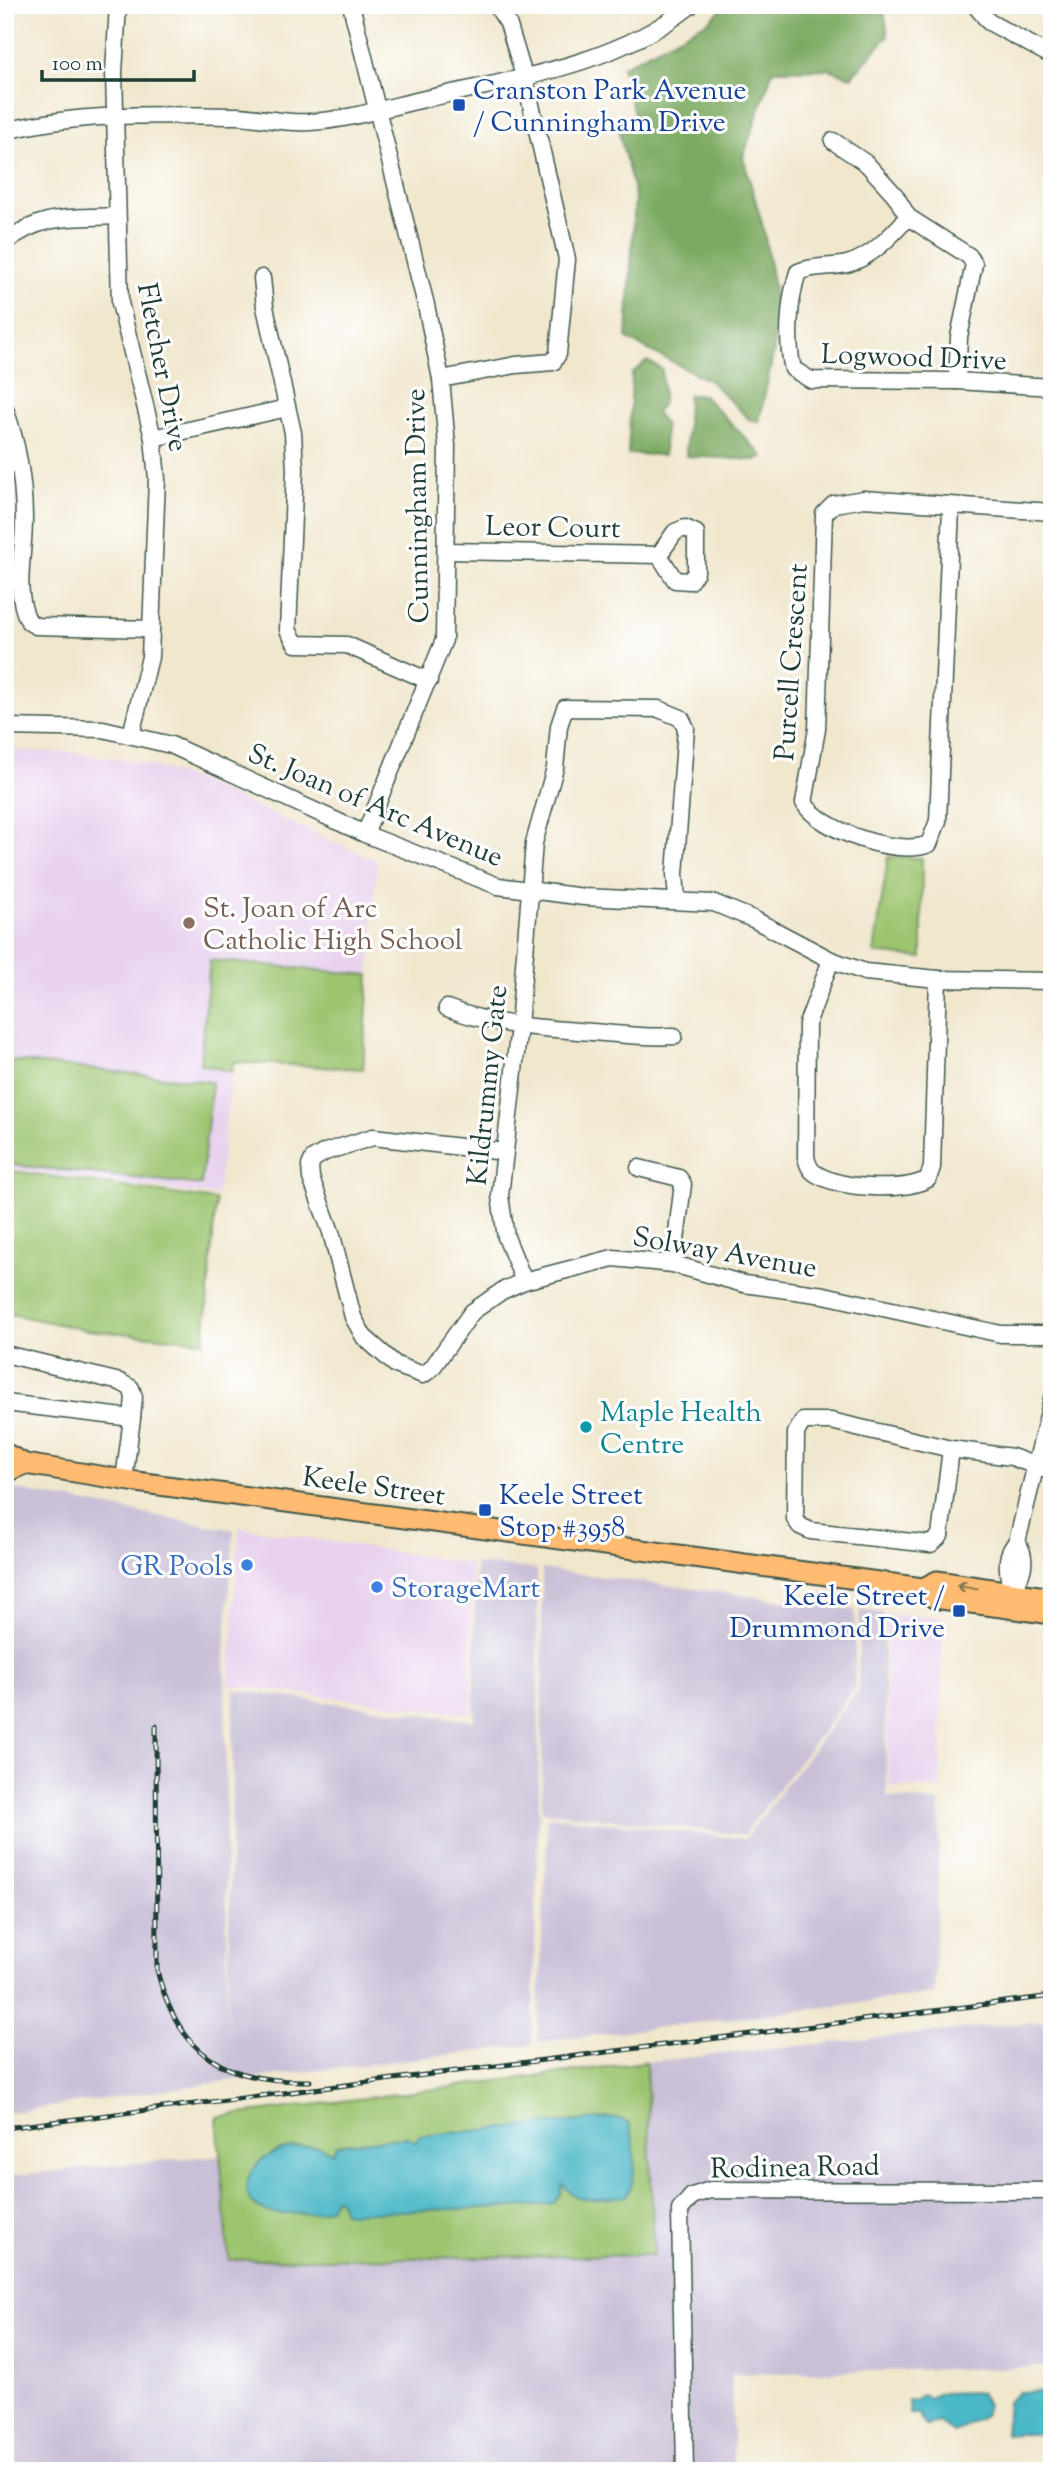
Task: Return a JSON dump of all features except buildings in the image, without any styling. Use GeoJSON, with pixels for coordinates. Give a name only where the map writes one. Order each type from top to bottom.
{"type":"FeatureCollection","features":[{"type":"Feature","properties":{"kind":"main road","name":"Keele Street"},"geometry":{"type":"LineString","coordinates":[[5,1454],[25,1464],[124,1480],[923,1588],[937,1581],[1052,1614]]}},
{"type":"Feature","properties":{"kind":"main road"},"geometry":{"type":"LineString","coordinates":[[5,1473],[25,1464]]}},
{"type":"Feature","properties":{"kind":"main road","name":"Keele Street"},"geometry":{"type":"LineString","coordinates":[[1012,1602],[1052,1598]]}},
{"type":"Feature","properties":{"kind":"street","name":"Fletcher Drive"},"geometry":{"type":"LineString","coordinates":[[118,5],[114,37],[120,303],[153,438],[157,498],[147,677],[131,735]]}},
{"type":"Feature","properties":{"kind":"street","name":"Cunningham Drive"},"geometry":{"type":"LineString","coordinates":[[351,5],[441,379],[447,446],[444,639],[365,834]]}},
{"type":"Feature","properties":{"kind":"street"},"geometry":{"type":"LineString","coordinates":[[441,379],[516,365],[552,362],[558,354],[566,259],[525,79],[508,23],[496,5]]}},
{"type":"Feature","properties":{"kind":"street"},"geometry":{"type":"LineString","coordinates":[[5,131],[59,119],[116,115],[237,116],[310,122],[376,110],[525,79],[643,35],[691,5]]}},
{"type":"Feature","properties":{"kind":"street"},"geometry":{"type":"LineString","coordinates":[[975,5],[989,22],[1052,56]]}},
{"type":"Feature","properties":{"kind":"street"},"geometry":{"type":"LineString","coordinates":[[833,141],[867,164],[895,195],[908,217],[969,256],[974,264],[958,337],[957,381]]}},
{"type":"Feature","properties":{"kind":"street"},"geometry":{"type":"LineString","coordinates":[[5,242],[23,229],[56,217],[117,216]]}},
{"type":"Feature","properties":{"kind":"street","name":"Logwood Drive"},"geometry":{"type":"LineString","coordinates":[[908,217],[882,243],[850,263],[809,267],[798,272],[792,299],[790,359],[793,369],[811,380],[957,381],[1052,387]]}},
{"type":"Feature","properties":{"kind":"street"},"geometry":{"type":"LineString","coordinates":[[262,278],[293,433],[295,470],[288,630],[296,644],[347,645],[429,681]]}},
{"type":"Feature","properties":{"kind":"street"},"geometry":{"type":"LineString","coordinates":[[153,438],[287,408]]}},
{"type":"Feature","properties":{"kind":"street"},"geometry":{"type":"LineString","coordinates":[[5,409],[14,434],[23,494],[21,599],[29,622],[36,626],[151,629]]}},
{"type":"Feature","properties":{"kind":"street","name":"Purcell Crescent"},"geometry":{"type":"LineString","coordinates":[[951,506],[938,821],[935,836],[929,844],[914,848],[884,846],[837,828],[810,813],[804,803],[817,729],[824,514],[834,504],[864,499],[1052,512]]}},
{"type":"Feature","properties":{"kind":"street","name":"Leor Court"},"geometry":{"type":"LineString","coordinates":[[446,551],[659,555]]}},
{"type":"Feature","properties":{"kind":"street","name":"Kildrummy Gate"},"geometry":{"type":"LineString","coordinates":[[524,1280],[503,1219],[500,1196],[519,1026],[534,843],[555,768],[561,716],[565,708],[659,709],[674,713],[686,728],[676,874],[677,899]]}},
{"type":"Feature","properties":{"kind":"street","name":"St. Joan of Arc Avenue"},"geometry":{"type":"LineString","coordinates":[[5,726],[103,729],[171,745],[365,834],[479,880],[530,891],[583,897],[677,899],[714,903],[731,908],[831,960],[865,972],[938,979],[1052,981]]}},
{"type":"Feature","properties":{"kind":"street"},"geometry":{"type":"LineString","coordinates":[[831,960],[807,1024],[806,1157],[809,1168],[817,1175],[865,1186],[902,1187],[928,1180],[932,1167],[938,979]]}},
{"type":"Feature","properties":{"kind":"street"},"geometry":{"type":"LineString","coordinates":[[447,1009],[474,1019],[519,1026],[630,1038],[674,1036]]}},
{"type":"Feature","properties":{"kind":"street","name":"Solway Avenue"},"geometry":{"type":"LineString","coordinates":[[505,1152],[373,1137],[325,1152],[313,1160],[309,1172],[331,1232],[353,1317],[364,1337],[396,1365],[423,1375],[432,1368],[472,1312],[502,1291],[524,1280],[612,1258],[673,1264],[744,1284],[824,1295],[989,1332],[1052,1336]]}},
{"type":"Feature","properties":{"kind":"street"},"geometry":{"type":"LineString","coordinates":[[639,1168],[678,1178],[683,1184],[673,1264]]}},
{"type":"Feature","properties":{"kind":"street"},"geometry":{"type":"LineString","coordinates":[[1052,1328],[1052,1336]]}},
{"type":"Feature","properties":{"kind":"street"},"geometry":{"type":"LineString","coordinates":[[5,1354],[123,1383],[134,1392],[124,1480]]}},
{"type":"Feature","properties":{"kind":"street"},"geometry":{"type":"LineString","coordinates":[[1012,1602],[1022,1576],[1025,1553],[1017,1542],[1052,1399]]}},
{"type":"Feature","properties":{"kind":"street"},"geometry":{"type":"LineString","coordinates":[[5,1404],[132,1418]]}},
{"type":"Feature","properties":{"kind":"street"},"geometry":{"type":"LineString","coordinates":[[951,1449],[940,1536],[931,1544],[811,1531],[800,1526],[794,1519],[796,1433],[803,1421],[831,1421],[951,1449],[1012,1457],[1052,1472]]}},
{"type":"Feature","properties":{"kind":"street","name":"Rodinea Road"},"geometry":{"type":"LineString","coordinates":[[685,2471],[678,2248],[680,2210],[692,2196],[710,2190],[1052,2190]]}},
{"type":"Feature","properties":{"kind":"shaded area","name":"St. Joan of Arc Catholic High School"},"geometry":{"type":"Polygon","coordinates":[[[5,751],[70,752],[140,762],[198,781],[377,861],[363,1069],[233,1062],[217,1196],[5,1168],[5,751]]]}},
{"type":"Feature","properties":{"kind":"shaded area"},"geometry":{"type":"Polygon","coordinates":[[[5,1488],[234,1530],[225,1652],[227,2033],[234,1690],[474,1721],[475,1564],[537,1569],[539,1800],[532,2045],[227,2081],[5,2113],[5,1488]]]}},
{"type":"Feature","properties":{"kind":"shaded area"},"geometry":{"type":"Polygon","coordinates":[[[239,1527],[471,1564],[471,1714],[229,1685],[239,1527]]]}},
{"type":"Feature","properties":{"kind":"shaded area"},"geometry":{"type":"Polygon","coordinates":[[[542,1569],[855,1610],[855,1688],[744,1835],[542,1811],[542,1569]]]}},
{"type":"Feature","properties":{"kind":"shaded area"},"geometry":{"type":"Polygon","coordinates":[[[860,1610],[883,1613],[887,1797],[940,1803],[934,1994],[537,2042],[548,1816],[745,1839],[858,1690],[860,1610]]]}},
{"type":"Feature","properties":{"kind":"shaded area"},"geometry":{"type":"Polygon","coordinates":[[[885,1614],[942,1617],[941,1788],[889,1787],[885,1614]]]}},
{"type":"Feature","properties":{"kind":"shaded area"},"geometry":{"type":"Polygon","coordinates":[[[1052,2020],[1052,2367],[731,2374],[734,2471],[5,2471],[5,2176],[221,2155],[229,2260],[654,2255],[646,2062],[1052,2020]]]}},
{"type":"Feature","properties":{"kind":"green space"},"geometry":{"type":"Polygon","coordinates":[[[727,5],[883,5],[888,36],[851,77],[829,69],[773,70],[743,157],[763,227],[774,288],[774,350],[759,422],[751,421],[710,381],[627,339],[635,195],[619,132],[637,126],[622,67],[707,22],[727,5]]]}},
{"type":"Feature","properties":{"kind":"green space"},"geometry":{"type":"Polygon","coordinates":[[[647,361],[662,369],[663,402],[656,412],[665,426],[664,455],[628,454],[632,374],[647,361]]]}},
{"type":"Feature","properties":{"kind":"green space"},"geometry":{"type":"Polygon","coordinates":[[[688,395],[703,395],[763,456],[757,460],[686,456],[688,395]]]}},
{"type":"Feature","properties":{"kind":"green space"},"geometry":{"type":"Polygon","coordinates":[[[888,857],[922,858],[922,958],[874,953],[888,857]]]}},
{"type":"Feature","properties":{"kind":"green space"},"geometry":{"type":"Polygon","coordinates":[[[210,960],[369,975],[363,1069],[233,1062],[232,1072],[200,1064],[210,960]]]}},
{"type":"Feature","properties":{"kind":"green space"},"geometry":{"type":"Polygon","coordinates":[[[5,1060],[212,1082],[201,1185],[5,1164],[5,1060]]]}},
{"type":"Feature","properties":{"kind":"green space"},"geometry":{"type":"Polygon","coordinates":[[[5,1170],[216,1200],[204,1341],[87,1330],[5,1313],[5,1170]]]}},
{"type":"Feature","properties":{"kind":"green space"},"geometry":{"type":"Polygon","coordinates":[[[646,2062],[654,2255],[229,2260],[217,2117],[646,2062]]]}},
{"type":"Feature","properties":{"kind":"water"},"geometry":{"type":"Polygon","coordinates":[[[621,2119],[630,2125],[634,2171],[626,2196],[583,2198],[575,2196],[563,2184],[561,2194],[554,2203],[533,2206],[350,2213],[344,2212],[339,2200],[334,2198],[331,2207],[326,2209],[289,2214],[269,2212],[255,2206],[248,2196],[247,2184],[251,2172],[262,2160],[277,2152],[297,2147],[319,2147],[332,2153],[336,2145],[407,2137],[416,2142],[419,2136],[621,2119]]]}},
{"type":"Feature","properties":{"kind":"water"},"geometry":{"type":"Polygon","coordinates":[[[1052,2391],[1052,2434],[1005,2434],[1008,2402],[1019,2392],[1052,2391]]]}},
{"type":"Feature","properties":{"kind":"water"},"geometry":{"type":"Polygon","coordinates":[[[980,2392],[987,2405],[984,2415],[954,2432],[938,2422],[926,2426],[918,2414],[909,2414],[908,2399],[915,2400],[922,2394],[928,2398],[940,2393],[980,2392]]]}},
{"type":"Feature","properties":{"kind":"railway"},"geometry":{"type":"LineString","coordinates":[[156,1726],[157,1970],[166,1999],[192,2043],[210,2058],[230,2069],[253,2076],[310,2081]]}},
{"type":"Feature","properties":{"kind":"railway"},"geometry":{"type":"LineString","coordinates":[[5,2128],[1052,1996]]}},
{"type":"Feature","properties":{"kind":"place","name":"Cranston Park Avenue / Cunningham Drive"},"geometry":{"type":"Point","coordinates":[459,105]}},
{"type":"Feature","properties":{"kind":"place","name":"St. Joan of Arc Catholic High School"},"geometry":{"type":"Point","coordinates":[189,923]}},
{"type":"Feature","properties":{"kind":"place","name":"Maple Health Centre"},"geometry":{"type":"Point","coordinates":[586,1427]}},
{"type":"Feature","properties":{"kind":"place","name":"Keele Street Stop #3958"},"geometry":{"type":"Point","coordinates":[485,1510]}},
{"type":"Feature","properties":{"kind":"place","name":"GR Pools"},"geometry":{"type":"Point","coordinates":[247,1565]}},
{"type":"Feature","properties":{"kind":"place","name":"StorageMart"},"geometry":{"type":"Point","coordinates":[377,1587]}},
{"type":"Feature","properties":{"kind":"place","name":"Keele Street / Drummond Drive"},"geometry":{"type":"Point","coordinates":[959,1611]}}]}
